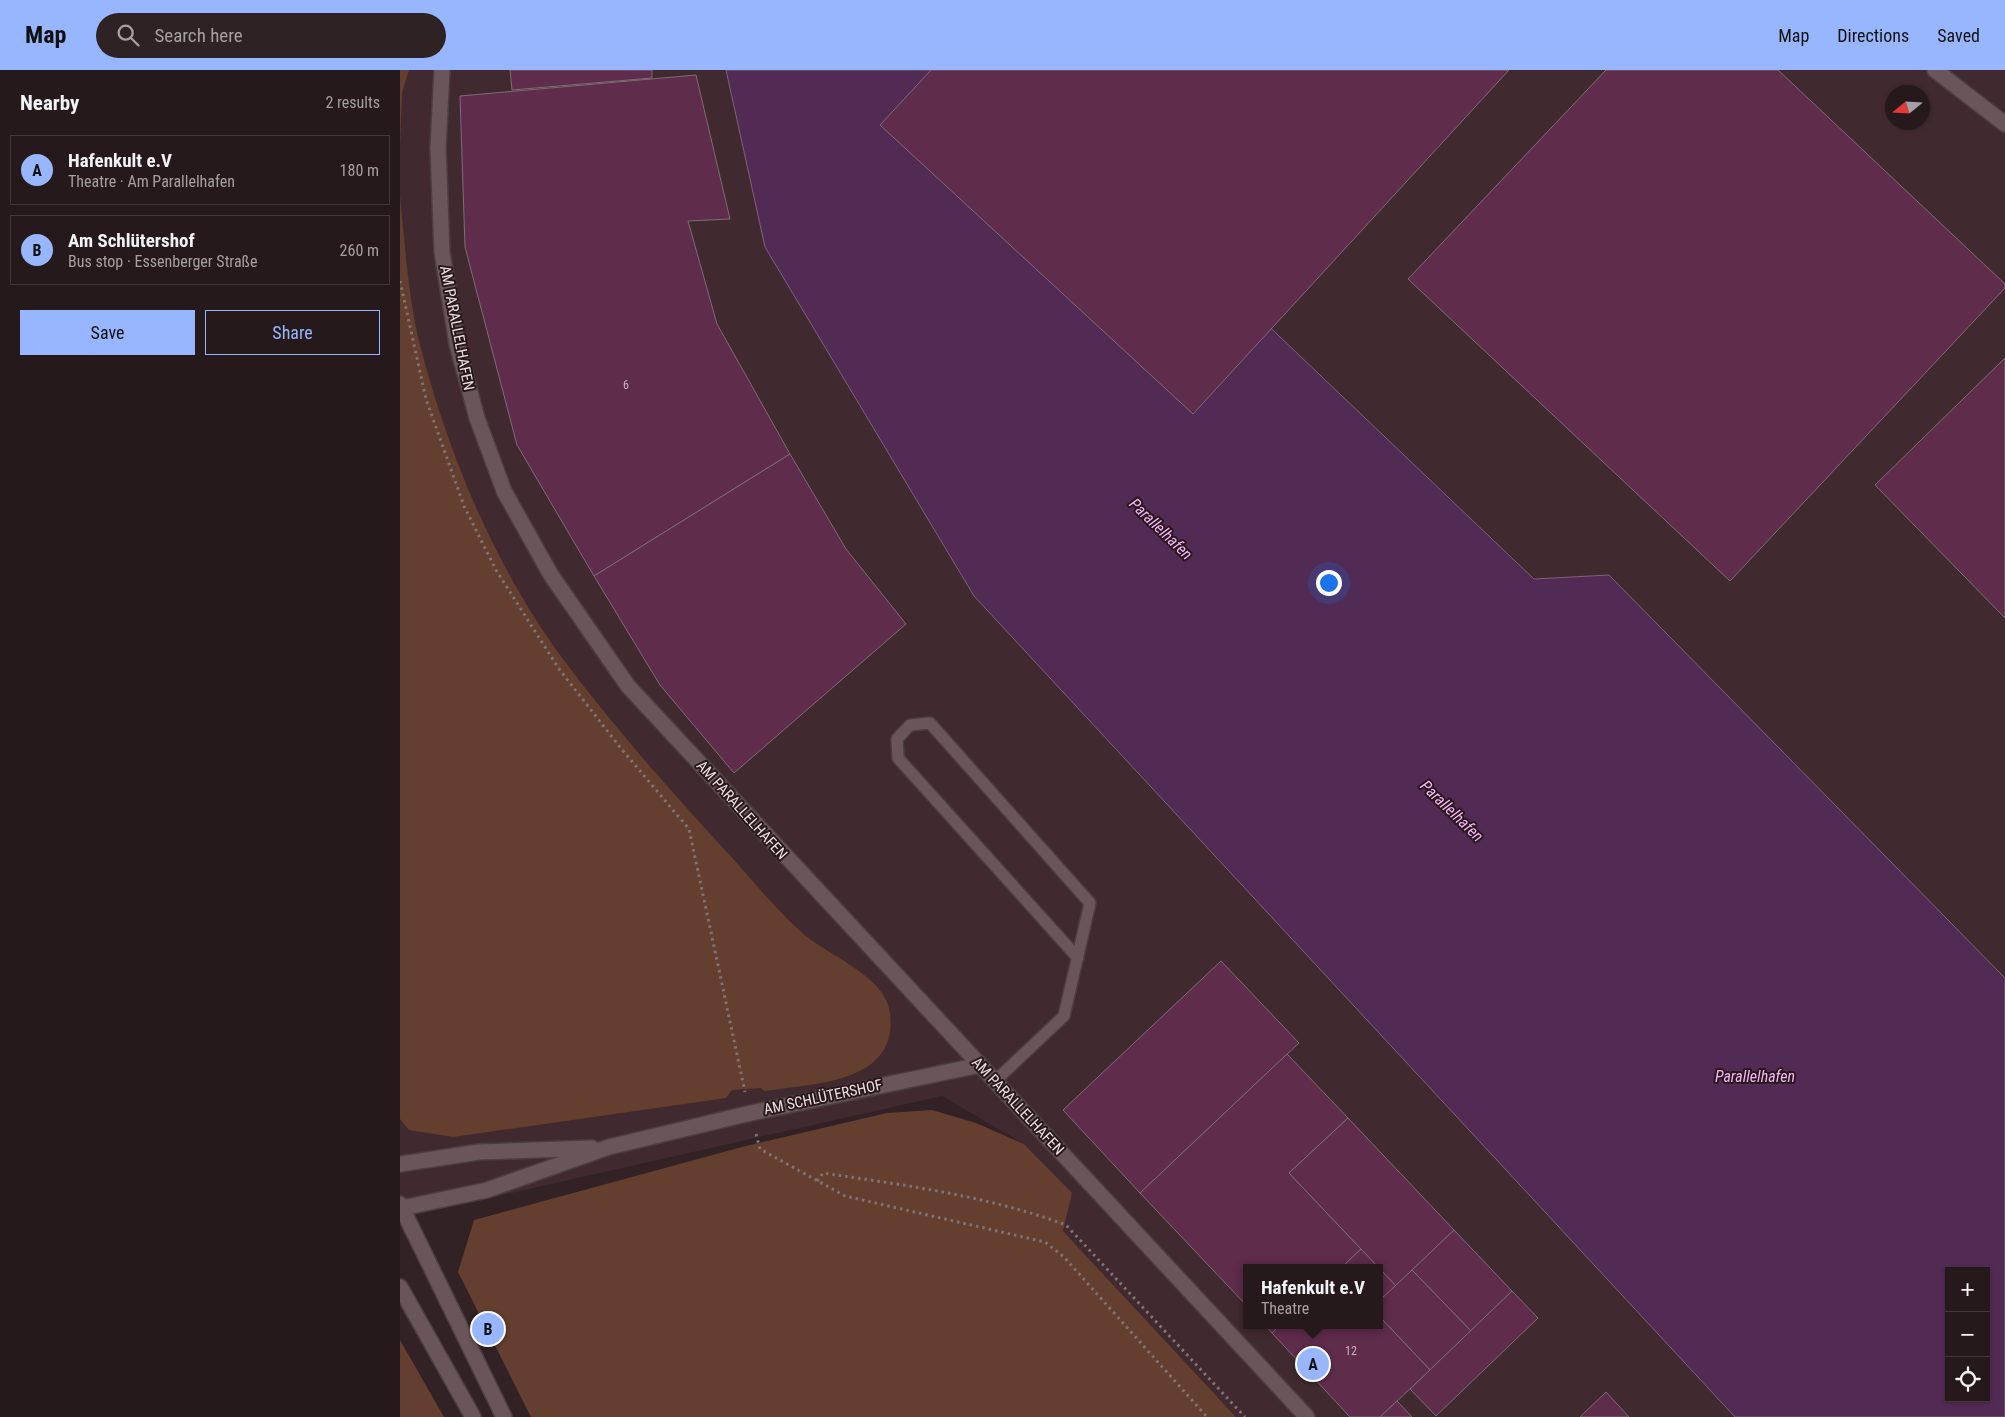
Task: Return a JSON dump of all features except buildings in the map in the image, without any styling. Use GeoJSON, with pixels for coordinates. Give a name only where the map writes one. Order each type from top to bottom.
{"type":"FeatureCollection","features":[{"type":"Feature","properties":{"kind":"street","name":"AM PARALLELHAFEN"},"geometry":{"type":"LineString","coordinates":[[442,70],[438,148],[442,252],[457,344],[477,418],[504,491],[551,575],[628,686],[801,875],[980,1064],[1307,1417]]}},
{"type":"Feature","properties":{"kind":"street"},"geometry":{"type":"LineString","coordinates":[[1935,70],[2005,124]]}},
{"type":"Feature","properties":{"kind":"street","name":"AM SCHLÜTERSHOF"},"geometry":{"type":"LineString","coordinates":[[401,1207],[487,1190],[609,1147],[751,1113],[980,1064]]}},
{"type":"Feature","properties":{"kind":"street","name":"AM SCHLÜTERSHOF"},"geometry":{"type":"LineString","coordinates":[[400,1164],[479,1152],[609,1147]]}},
{"type":"Feature","properties":{"kind":"street"},"geometry":{"type":"LineString","coordinates":[[401,1207],[504,1417]]}},
{"type":"Feature","properties":{"kind":"street"},"geometry":{"type":"LineString","coordinates":[[400,1287],[473,1417]]}},
{"type":"Feature","properties":{"kind":"lane"},"geometry":{"type":"LineString","coordinates":[[995,1081],[1064,1016],[1078,958],[1090,903],[930,723],[910,725],[897,739],[898,758],[1078,958]]}},
{"type":"Feature","properties":{"kind":"path"},"geometry":{"type":"LineString","coordinates":[[400,281],[426,399],[464,506],[496,570],[559,669],[619,746],[690,829],[746,1095]]}},
{"type":"Feature","properties":{"kind":"path"},"geometry":{"type":"LineString","coordinates":[[751,1113],[760,1148],[845,1196],[1045,1242],[1070,1265],[1208,1417]]}},
{"type":"Feature","properties":{"kind":"path"},"geometry":{"type":"LineString","coordinates":[[817,1181],[823,1173],[930,1191],[1030,1212],[1066,1226],[1246,1417]]}},
{"type":"Feature","properties":{"kind":"shaded area"},"geometry":{"type":"Polygon","coordinates":[[[400,70],[726,70],[765,247],[974,596],[1735,1417],[1236,1417],[1063,1231],[1072,1193],[1024,1144],[942,1096],[400,1218],[400,70]]]}},
{"type":"Feature","properties":{"kind":"shaded area"},"geometry":{"type":"Polygon","coordinates":[[[400,70],[409,70],[402,93],[400,146],[400,70]]]}},
{"type":"Feature","properties":{"kind":"shaded area"},"geometry":{"type":"Polygon","coordinates":[[[1000,70],[2005,70],[2005,978],[1609,575],[1535,579],[1000,70]]]}},
{"type":"Feature","properties":{"kind":"shaded area"},"geometry":{"type":"Polygon","coordinates":[[[400,196],[405,252],[416,327],[431,386],[460,469],[477,509],[516,587],[563,659],[601,708],[662,780],[770,901],[810,939],[853,967],[878,988],[886,1000],[890,1013],[889,1036],[881,1054],[867,1067],[849,1076],[828,1082],[765,1091],[761,1088],[732,1090],[726,1098],[453,1137],[409,1130],[400,1119],[400,196]]]}},
{"type":"Feature","properties":{"kind":"shaded area"},"geometry":{"type":"Polygon","coordinates":[[[932,1110],[976,1123],[1024,1144],[1072,1193],[1063,1231],[1236,1417],[531,1417],[458,1272],[474,1220],[742,1147],[887,1113],[932,1110]]]}},
{"type":"Feature","properties":{"kind":"shaded area"},"geometry":{"type":"Polygon","coordinates":[[[400,1340],[444,1417],[400,1417],[400,1340]]]}},
{"type":"Feature","properties":{"kind":"water","name":"Parallelhafen"},"geometry":{"type":"Polygon","coordinates":[[[726,70],[1000,70],[1534,579],[1609,575],[2005,978],[2005,1417],[1735,1417],[974,596],[765,247],[726,70]]]}},
{"type":"Feature","properties":{"kind":"place","name":"Am Schlütershof"},"geometry":{"type":"Point","coordinates":[488,1329]}},
{"type":"Feature","properties":{"kind":"place","name":"Hafenkult e.V"},"geometry":{"type":"Point","coordinates":[1313,1364]}}]}
